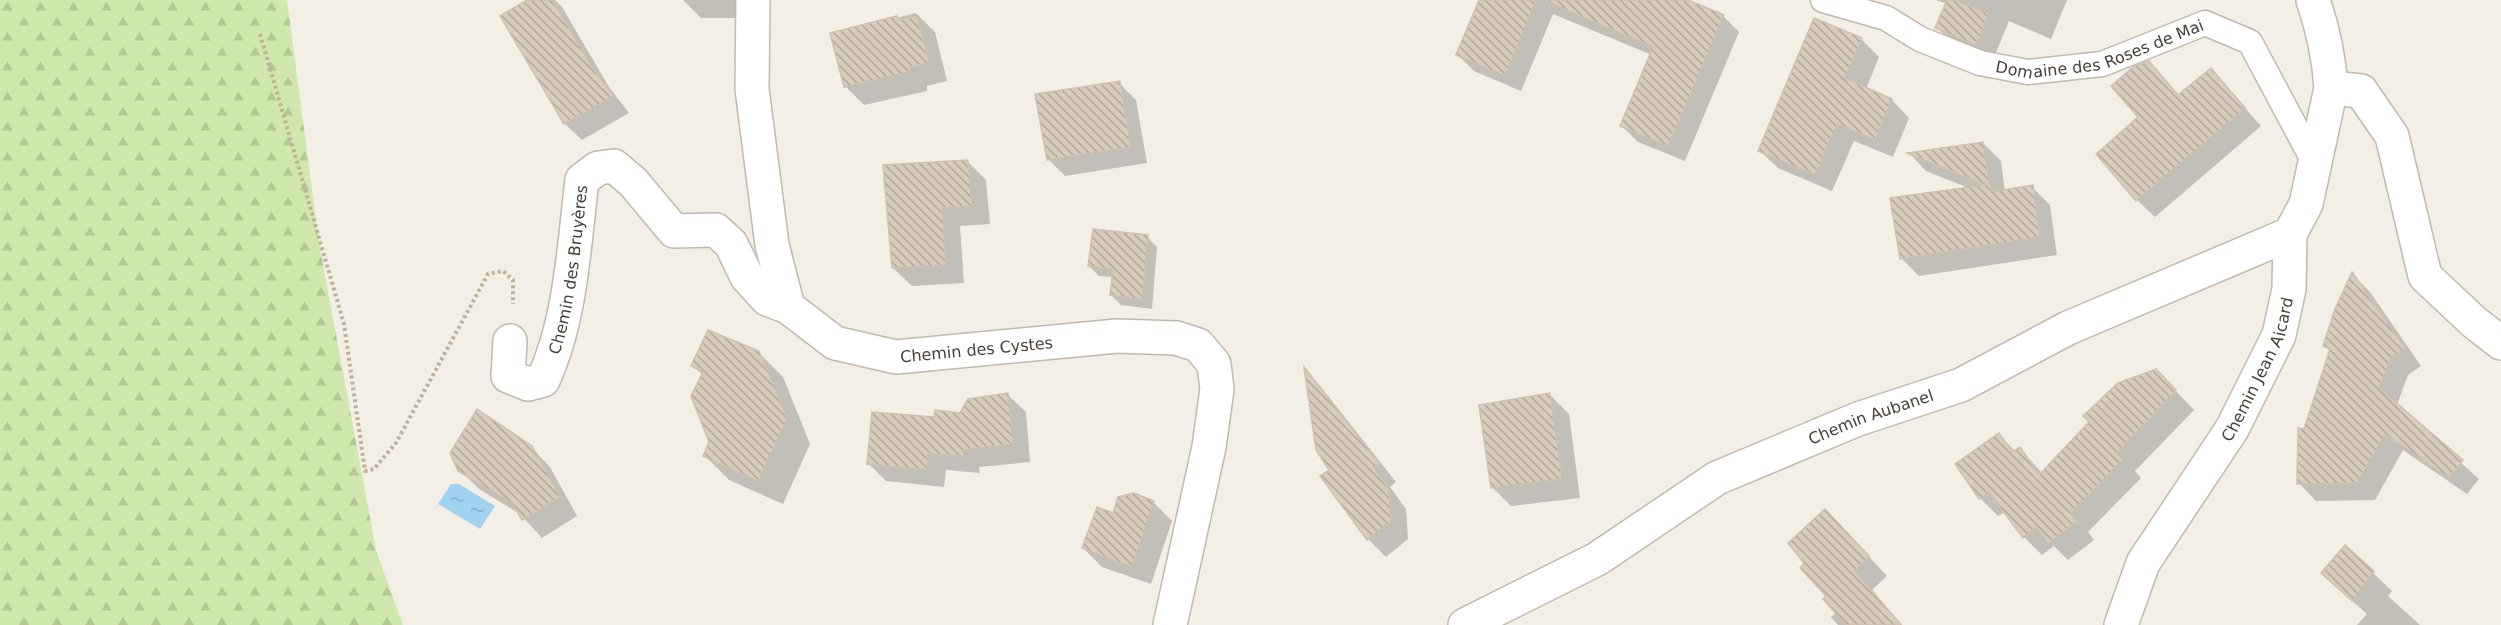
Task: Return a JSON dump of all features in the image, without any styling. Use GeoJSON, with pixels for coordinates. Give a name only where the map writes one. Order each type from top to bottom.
{"type":"FeatureCollection","features":[{"type":"Feature","properties":{"kind":"street"},"geometry":{"type":"LineString","coordinates":[[753,0],[752,89],[772,244],[788,307]]}},
{"type":"Feature","properties":{"kind":"street","name":"Chemin Jean Aicard"},"geometry":{"type":"LineString","coordinates":[[2121,625],[2143,563],[2232,429],[2279,335],[2289,289],[2290,234],[2306,204],[2331,88],[2329,59],[2321,22],[2313,0]]}},
{"type":"Feature","properties":{"kind":"street"},"geometry":{"type":"LineString","coordinates":[[2331,88],[2361,91],[2392,136],[2425,276],[2474,322],[2501,343]]}},
{"type":"Feature","properties":{"kind":"street","name":"Chemin des Bruyères"},"geometry":{"type":"LineString","coordinates":[[510,341],[508,376],[528,384],[543,380],[553,359],[569,286],[582,180],[598,168],[614,166],[633,182],[674,231],[716,230],[731,244],[747,278],[767,299],[788,307]]}},
{"type":"Feature","properties":{"kind":"street","name":"Chemin Aubanel"},"geometry":{"type":"LineString","coordinates":[[1465,625],[1597,559],[1717,478],[1858,419],[1961,385],[2068,328],[2257,250],[2290,234]]}},
{"type":"Feature","properties":{"kind":"street","name":"Chemin des Cystes"},"geometry":{"type":"LineString","coordinates":[[788,307],[835,343],[896,357],[1117,336],[1176,338],[1198,345],[1214,364],[1217,389],[1209,447],[1170,625]]}},
{"type":"Feature","properties":{"kind":"lane","name":"Domaine des Roses de Mai"},"geometry":{"type":"LineString","coordinates":[[1823,0],[1886,18],[1920,39],[1980,63],[2028,72],[2102,64],[2205,23],[2250,42],[2314,162]]}},
{"type":"Feature","properties":{"kind":"path"},"geometry":{"type":"LineString","coordinates":[[260,34],[344,324],[365,471],[374,469],[396,444],[488,274],[503,271],[513,280],[510,341]]}},
{"type":"Feature","properties":{"kind":"green space"},"geometry":{"type":"Polygon","coordinates":[[[0,0],[287,0],[319,243],[376,550],[403,625],[0,625],[0,0]]]}},
{"type":"Feature","properties":{"kind":"water"},"geometry":{"type":"Polygon","coordinates":[[[451,484],[459,484],[495,506],[480,529],[438,504],[451,484]]]}},
{"type":"Feature","properties":{"kind":"building"},"geometry":{"type":"Polygon","coordinates":[[[527,0],[552,0],[593,69],[614,96],[564,124],[500,16],[527,0]]]}},
{"type":"Feature","properties":{"kind":"building"},"geometry":{"type":"Polygon","coordinates":[[[1479,0],[1536,0],[1505,76],[1456,55],[1479,0]]]}},
{"type":"Feature","properties":{"kind":"building"},"geometry":{"type":"Polygon","coordinates":[[[1543,0],[1688,0],[1724,15],[1668,146],[1620,126],[1653,47],[1543,0]]]}},
{"type":"Feature","properties":{"kind":"building"},"geometry":{"type":"Polygon","coordinates":[[[1947,0],[1955,0],[1989,14],[1976,45],[1935,28],[1947,0]]]}},
{"type":"Feature","properties":{"kind":"building"},"geometry":{"type":"Polygon","coordinates":[[[897,16],[899,20],[917,16],[929,62],[909,68],[909,72],[844,87],[830,33],[897,16]]]}},
{"type":"Feature","properties":{"kind":"building"},"geometry":{"type":"Polygon","coordinates":[[[1814,18],[1862,38],[1845,78],[1892,99],[1875,140],[1837,124],[1815,175],[1758,151],[1814,18]]]}},
{"type":"Feature","properties":{"kind":"building"},"geometry":{"type":"Polygon","coordinates":[[[2149,61],[2178,95],[2211,68],[2245,108],[2136,201],[2096,154],[2138,117],[2111,86],[2133,67],[2149,61]]]}},
{"type":"Feature","properties":{"kind":"building"},"geometry":{"type":"Polygon","coordinates":[[[1120,81],[1131,147],[1047,160],[1035,94],[1120,81]]]}},
{"type":"Feature","properties":{"kind":"building"},"geometry":{"type":"Polygon","coordinates":[[[1983,142],[1991,192],[2033,185],[2040,237],[1900,259],[1890,198],[1985,185],[1907,153],[1983,142]]]}},
{"type":"Feature","properties":{"kind":"building"},"geometry":{"type":"Polygon","coordinates":[[[968,160],[972,206],[942,208],[946,265],[892,268],[883,165],[968,160]]]}},
{"type":"Feature","properties":{"kind":"building"},"geometry":{"type":"Polygon","coordinates":[[[1093,229],[1148,235],[1142,300],[1110,295],[1113,269],[1088,266],[1093,229]]]}},
{"type":"Feature","properties":{"kind":"building"},"geometry":{"type":"Polygon","coordinates":[[[2352,272],[2405,348],[2391,358],[2379,388],[2463,460],[2449,478],[2385,434],[2357,483],[2297,484],[2298,428],[2304,429],[2330,349],[2323,346],[2335,309],[2352,272]]]}},
{"type":"Feature","properties":{"kind":"building"},"geometry":{"type":"Polygon","coordinates":[[[708,330],[759,351],[787,418],[758,481],[703,456],[709,442],[691,396],[703,372],[691,366],[708,330]]]}},
{"type":"Feature","properties":{"kind":"building"},"geometry":{"type":"Polygon","coordinates":[[[1304,367],[1379,463],[1374,468],[1389,490],[1391,521],[1367,540],[1320,476],[1329,470],[1316,450],[1304,367]]]}},
{"type":"Feature","properties":{"kind":"building"},"geometry":{"type":"Polygon","coordinates":[[[2156,369],[2176,390],[2118,452],[2124,458],[2071,513],[2077,521],[2048,543],[2036,527],[2023,538],[1989,492],[1979,499],[1955,464],[1999,433],[2012,452],[2020,447],[2039,475],[2089,422],[2083,416],[2118,383],[2156,369]]]}},
{"type":"Feature","properties":{"kind":"building"},"geometry":{"type":"Polygon","coordinates":[[[1008,393],[1013,444],[963,450],[964,456],[928,453],[927,470],[867,464],[872,412],[934,417],[935,410],[960,413],[968,399],[1008,393]]]}},
{"type":"Feature","properties":{"kind":"building"},"geometry":{"type":"Polygon","coordinates":[[[1550,393],[1562,479],[1491,488],[1479,405],[1550,393]]]}},
{"type":"Feature","properties":{"kind":"building"},"geometry":{"type":"Polygon","coordinates":[[[477,409],[532,446],[560,497],[522,520],[512,503],[458,471],[450,453],[477,409]]]}},
{"type":"Feature","properties":{"kind":"building"},"geometry":{"type":"Polygon","coordinates":[[[1134,493],[1154,501],[1132,567],[1082,548],[1097,507],[1113,513],[1118,497],[1134,493]]]}},
{"type":"Feature","properties":{"kind":"building"},"geometry":{"type":"Polygon","coordinates":[[[1825,509],[1869,556],[1855,571],[1901,625],[1846,625],[1823,599],[1826,596],[1800,568],[1804,563],[1788,543],[1825,509]]]}},
{"type":"Feature","properties":{"kind":"building"},"geometry":{"type":"Polygon","coordinates":[[[2345,545],[2374,571],[2352,601],[2321,573],[2345,545]]]}}]}
